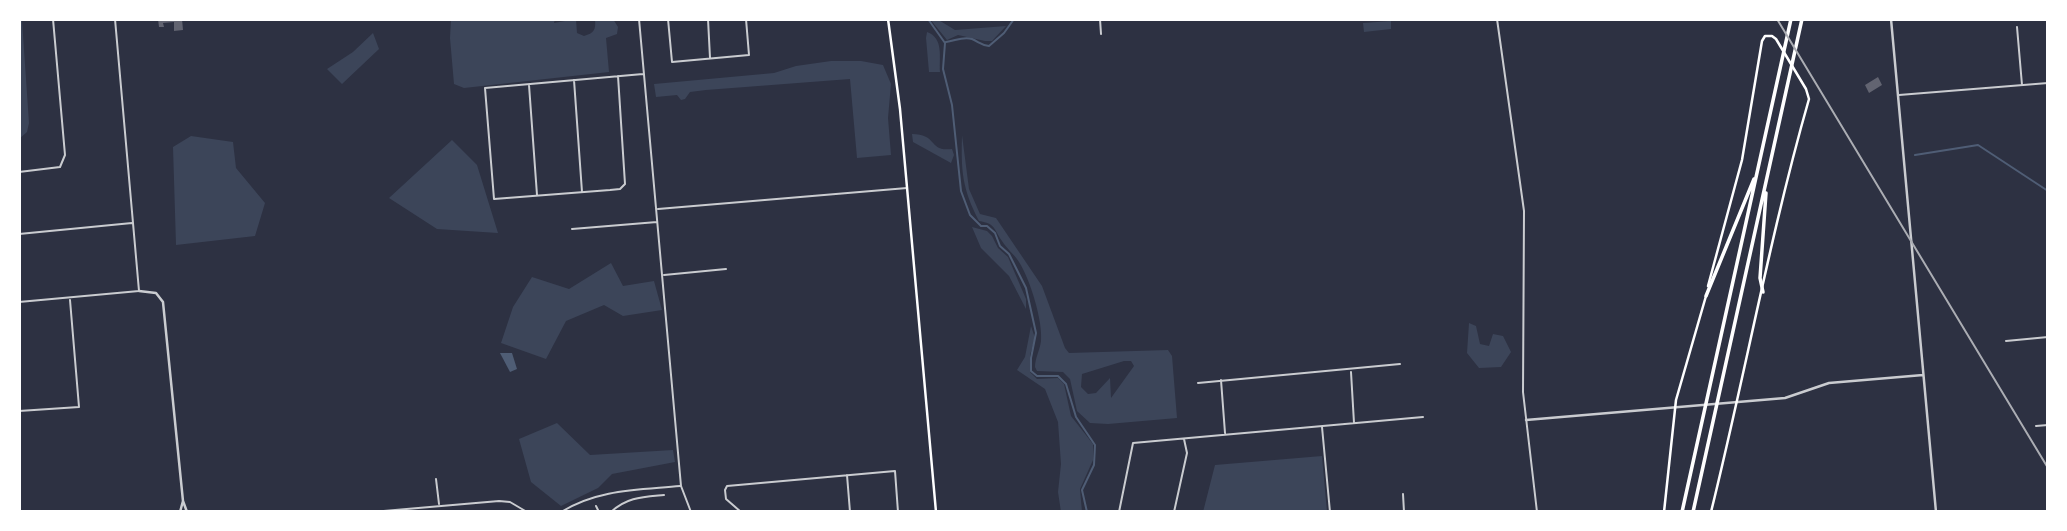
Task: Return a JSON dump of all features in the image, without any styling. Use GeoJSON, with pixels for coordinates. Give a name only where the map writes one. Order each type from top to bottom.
{"type":"FeatureCollection","features":[{"type":"Feature","properties":{"kind":"highway"},"geometry":{"type":"LineString","coordinates":[[1682,510],[1791,19]]}},
{"type":"Feature","properties":{"kind":"highway"},"geometry":{"type":"LineString","coordinates":[[1693,512],[1802,20]]}},
{"type":"Feature","properties":{"kind":"highway"},"geometry":{"type":"LineString","coordinates":[[1706,296],[1757,171]]}},
{"type":"Feature","properties":{"kind":"highway"},"geometry":{"type":"LineString","coordinates":[[1762,292],[1760,278],[1766,180]]}},
{"type":"Feature","properties":{"kind":"main road"},"geometry":{"type":"LineString","coordinates":[[888,19],[908,188],[936,512]]}},
{"type":"Feature","properties":{"kind":"main road"},"geometry":{"type":"LineString","coordinates":[[1664,512],[1675,408],[1742,160],[1762,41],[1769,35],[1776,39],[1806,89],[1809,99],[1781,200],[1738,402],[1711,512]]}},
{"type":"Feature","properties":{"kind":"street"},"geometry":{"type":"LineString","coordinates":[[19,172],[61,167],[65,155],[53,19]]}},
{"type":"Feature","properties":{"kind":"street"},"geometry":{"type":"LineString","coordinates":[[115,19],[139,291]]}},
{"type":"Feature","properties":{"kind":"street"},"geometry":{"type":"LineString","coordinates":[[639,19],[681,486],[691,512]]}},
{"type":"Feature","properties":{"kind":"street"},"geometry":{"type":"LineString","coordinates":[[668,19],[672,62],[749,55],[746,19]]}},
{"type":"Feature","properties":{"kind":"street"},"geometry":{"type":"LineString","coordinates":[[708,19],[710,59]]}},
{"type":"Feature","properties":{"kind":"street"},"geometry":{"type":"LineString","coordinates":[[1100,19],[1101,34]]}},
{"type":"Feature","properties":{"kind":"street"},"geometry":{"type":"LineString","coordinates":[[1497,19],[1524,212],[1523,392],[1536,512]]}},
{"type":"Feature","properties":{"kind":"street"},"geometry":{"type":"LineString","coordinates":[[1891,19],[1936,512]]}},
{"type":"Feature","properties":{"kind":"street"},"geometry":{"type":"LineString","coordinates":[[2017,27],[2022,86]]}},
{"type":"Feature","properties":{"kind":"street"},"geometry":{"type":"LineString","coordinates":[[618,76],[625,184],[620,189],[494,199],[485,88],[618,76],[643,74]]}},
{"type":"Feature","properties":{"kind":"street"},"geometry":{"type":"LineString","coordinates":[[574,80],[582,193]]}},
{"type":"Feature","properties":{"kind":"street"},"geometry":{"type":"LineString","coordinates":[[1898,95],[2048,83]]}},
{"type":"Feature","properties":{"kind":"street"},"geometry":{"type":"LineString","coordinates":[[529,84],[537,196]]}},
{"type":"Feature","properties":{"kind":"street"},"geometry":{"type":"LineString","coordinates":[[657,209],[908,188]]}},
{"type":"Feature","properties":{"kind":"street"},"geometry":{"type":"LineString","coordinates":[[572,229],[659,222]]}},
{"type":"Feature","properties":{"kind":"street"},"geometry":{"type":"LineString","coordinates":[[19,234],[133,223]]}},
{"type":"Feature","properties":{"kind":"street"},"geometry":{"type":"LineString","coordinates":[[663,275],[726,269]]}},
{"type":"Feature","properties":{"kind":"street"},"geometry":{"type":"LineString","coordinates":[[19,302],[139,291],[156,293],[163,302],[183,500],[187,512]]}},
{"type":"Feature","properties":{"kind":"street"},"geometry":{"type":"LineString","coordinates":[[19,411],[79,407],[70,298]]}},
{"type":"Feature","properties":{"kind":"street"},"geometry":{"type":"LineString","coordinates":[[2006,341],[2048,337]]}},
{"type":"Feature","properties":{"kind":"street"},"geometry":{"type":"LineString","coordinates":[[1198,383],[1400,365]]}},
{"type":"Feature","properties":{"kind":"street"},"geometry":{"type":"LineString","coordinates":[[1351,370],[1354,424]]}},
{"type":"Feature","properties":{"kind":"street"},"geometry":{"type":"LineString","coordinates":[[1525,420],[1796,396],[1829,383],[1923,374]]}},
{"type":"Feature","properties":{"kind":"street"},"geometry":{"type":"LineString","coordinates":[[1221,380],[1225,434]]}},
{"type":"Feature","properties":{"kind":"street"},"geometry":{"type":"LineString","coordinates":[[1119,512],[1133,443],[1423,417]]}},
{"type":"Feature","properties":{"kind":"street"},"geometry":{"type":"LineString","coordinates":[[2036,426],[2048,425]]}},
{"type":"Feature","properties":{"kind":"street"},"geometry":{"type":"LineString","coordinates":[[1322,427],[1330,512]]}},
{"type":"Feature","properties":{"kind":"street"},"geometry":{"type":"LineString","coordinates":[[1174,512],[1187,453],[1184,439]]}},
{"type":"Feature","properties":{"kind":"street"},"geometry":{"type":"LineString","coordinates":[[741,512],[726,499],[727,486],[895,471],[898,512]]}},
{"type":"Feature","properties":{"kind":"street"},"geometry":{"type":"LineString","coordinates":[[846,475],[850,512]]}},
{"type":"Feature","properties":{"kind":"street"},"geometry":{"type":"LineString","coordinates":[[436,479],[439,505]]}},
{"type":"Feature","properties":{"kind":"street"},"geometry":{"type":"LineString","coordinates":[[561,512],[593,496],[681,486]]}},
{"type":"Feature","properties":{"kind":"street"},"geometry":{"type":"LineString","coordinates":[[1403,494],[1404,512]]}},
{"type":"Feature","properties":{"kind":"street"},"geometry":{"type":"LineString","coordinates":[[611,512],[620,503],[633,498],[664,495]]}},
{"type":"Feature","properties":{"kind":"street"},"geometry":{"type":"LineString","coordinates":[[180,512],[183,500]]}},
{"type":"Feature","properties":{"kind":"street"},"geometry":{"type":"LineString","coordinates":[[372,512],[499,500],[510,502],[527,512]]}},
{"type":"Feature","properties":{"kind":"street"},"geometry":{"type":"LineString","coordinates":[[596,506],[600,512]]}},
{"type":"Feature","properties":{"kind":"shaded area"},"geometry":{"type":"Polygon","coordinates":[[[451,19],[555,19],[554,23],[576,19],[577,33],[584,36],[594,30],[595,19],[613,19],[618,27],[617,34],[606,38],[609,72],[464,88],[454,84],[451,19]]]}},
{"type":"Feature","properties":{"kind":"shaded area"},"geometry":{"type":"Polygon","coordinates":[[[930,19],[937,19],[955,30],[1006,26],[992,41],[958,35],[947,40],[930,19]]]}},
{"type":"Feature","properties":{"kind":"shaded area"},"geometry":{"type":"Polygon","coordinates":[[[22,20],[29,123],[27,132],[19,139],[19,21],[22,20]]]}},
{"type":"Feature","properties":{"kind":"shaded area"},"geometry":{"type":"Polygon","coordinates":[[[1391,21],[1391,29],[1364,32],[1363,23],[1391,21]]]}},
{"type":"Feature","properties":{"kind":"shaded area"},"geometry":{"type":"Polygon","coordinates":[[[927,32],[938,43],[940,72],[929,72],[927,32]]]}},
{"type":"Feature","properties":{"kind":"shaded area"},"geometry":{"type":"Polygon","coordinates":[[[373,33],[379,49],[342,84],[327,69],[353,52],[373,33]]]}},
{"type":"Feature","properties":{"kind":"shaded area"},"geometry":{"type":"Polygon","coordinates":[[[831,61],[861,61],[883,65],[891,84],[888,118],[891,155],[857,158],[850,79],[706,90],[690,92],[681,100],[677,95],[656,97],[654,84],[774,73],[796,66],[831,61]]]}},
{"type":"Feature","properties":{"kind":"shaded area"},"geometry":{"type":"Polygon","coordinates":[[[912,134],[926,137],[939,148],[952,149],[954,155],[951,163],[913,142],[912,134]]]}},
{"type":"Feature","properties":{"kind":"shaded area"},"geometry":{"type":"Polygon","coordinates":[[[962,135],[969,189],[980,214],[996,218],[1042,286],[1065,348],[1069,353],[1168,350],[1172,356],[1177,418],[1090,423],[1077,411],[1070,379],[1063,372],[1037,371],[1035,364],[1041,333],[1031,289],[1019,262],[993,227],[979,221],[969,199],[962,169],[962,135]],[[1131,361],[1082,374],[1081,387],[1088,394],[1096,393],[1110,378],[1111,398],[1134,366],[1131,361]]]}},
{"type":"Feature","properties":{"kind":"shaded area"},"geometry":{"type":"Polygon","coordinates":[[[191,136],[233,142],[236,168],[265,203],[255,236],[176,245],[173,147],[191,136]]]}},
{"type":"Feature","properties":{"kind":"shaded area"},"geometry":{"type":"Polygon","coordinates":[[[452,140],[477,165],[498,233],[437,229],[389,198],[452,140]]]}},
{"type":"Feature","properties":{"kind":"shaded area"},"geometry":{"type":"Polygon","coordinates":[[[972,227],[987,231],[998,248],[1008,257],[1026,299],[1026,309],[1009,276],[981,248],[972,227]]]}},
{"type":"Feature","properties":{"kind":"shaded area"},"geometry":{"type":"Polygon","coordinates":[[[611,263],[623,286],[654,281],[662,310],[623,316],[604,305],[566,321],[546,359],[501,343],[513,307],[532,277],[569,289],[611,263]]]}},
{"type":"Feature","properties":{"kind":"shaded area"},"geometry":{"type":"Polygon","coordinates":[[[1469,323],[1476,326],[1480,344],[1489,346],[1493,334],[1503,336],[1511,352],[1501,367],[1479,368],[1467,353],[1469,323]]]}},
{"type":"Feature","properties":{"kind":"shaded area"},"geometry":{"type":"Polygon","coordinates":[[[1031,326],[1035,338],[1030,355],[1030,372],[1037,379],[1058,378],[1064,384],[1071,416],[1093,444],[1093,460],[1080,489],[1082,512],[1061,512],[1058,492],[1061,464],[1058,422],[1045,389],[1017,370],[1025,357],[1031,326]]]}},
{"type":"Feature","properties":{"kind":"shaded area"},"geometry":{"type":"Polygon","coordinates":[[[500,353],[512,353],[517,369],[510,372],[500,353]]]}},
{"type":"Feature","properties":{"kind":"shaded area"},"geometry":{"type":"Polygon","coordinates":[[[557,423],[590,455],[673,450],[675,462],[612,474],[598,488],[561,506],[531,482],[519,439],[557,423]]]}},
{"type":"Feature","properties":{"kind":"shaded area"},"geometry":{"type":"Polygon","coordinates":[[[1322,456],[1327,512],[1203,512],[1215,465],[1322,456]]]}},
{"type":"Feature","properties":{"kind":"building"},"geometry":{"type":"Polygon","coordinates":[[[158,19],[182,19],[183,30],[174,31],[174,22],[163,23],[164,27],[159,27],[158,19]]]}},
{"type":"Feature","properties":{"kind":"building"},"geometry":{"type":"Polygon","coordinates":[[[1878,77],[1882,85],[1869,93],[1865,85],[1878,77]]]}},
{"type":"Feature","properties":{"kind":"waterway"},"geometry":{"type":"LineString","coordinates":[[928,19],[945,43],[943,69],[952,105],[961,191],[970,215],[981,226],[987,226],[995,233],[1026,288],[1036,333],[1031,371],[1037,376],[1058,376],[1066,384],[1076,417],[1095,445],[1094,465],[1082,490],[1087,512]]}},
{"type":"Feature","properties":{"kind":"waterway"},"geometry":{"type":"LineString","coordinates":[[946,42],[969,38],[989,46],[1004,33],[1014,19]]}},
{"type":"Feature","properties":{"kind":"waterway"},"geometry":{"type":"LineString","coordinates":[[1915,155],[1978,145],[2048,191]]}},
{"type":"Feature","properties":{"kind":"railway"},"geometry":{"type":"LineString","coordinates":[[1777,19],[2048,468]]}}]}
